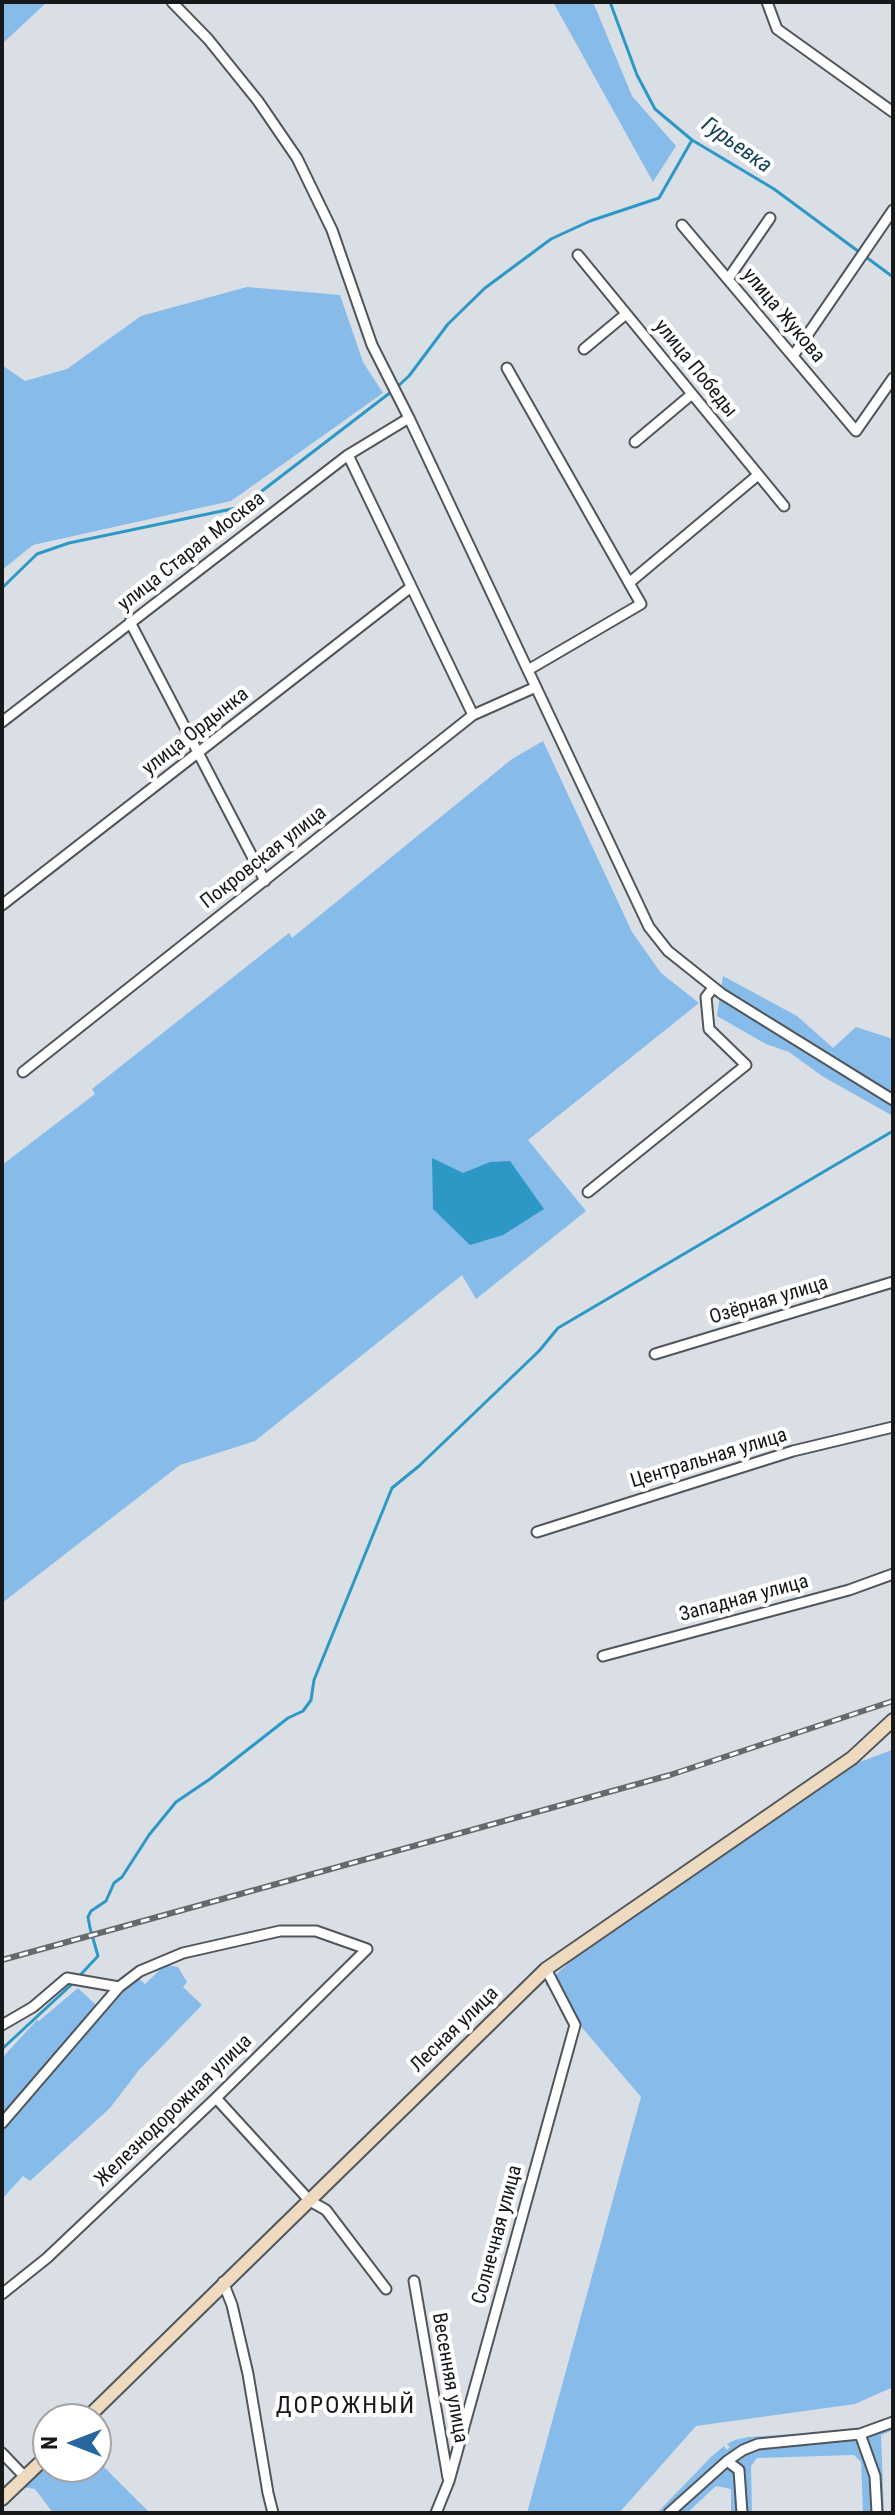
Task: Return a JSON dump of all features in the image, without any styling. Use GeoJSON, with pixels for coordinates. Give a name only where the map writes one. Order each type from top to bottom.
{"type":"FeatureCollection","features":[{"type":"Feature","properties":{"kind":"street"},"geometry":{"type":"LineString","coordinates":[[172,2],[258,101],[297,158],[332,230],[372,345],[649,927],[668,951],[713,988],[893,1100]]}},
{"type":"Feature","properties":{"kind":"street"},"geometry":{"type":"LineString","coordinates":[[767,2],[777,29],[893,112]]}},
{"type":"Feature","properties":{"kind":"street"},"geometry":{"type":"LineString","coordinates":[[793,356],[893,210]]}},
{"type":"Feature","properties":{"kind":"street"},"geometry":{"type":"LineString","coordinates":[[728,279],[770,218]]}},
{"type":"Feature","properties":{"kind":"street","name":"улица Жукова"},"geometry":{"type":"LineString","coordinates":[[682,225],[856,431],[893,378]]}},
{"type":"Feature","properties":{"kind":"street","name":"улица Победы"},"geometry":{"type":"LineString","coordinates":[[578,255],[784,506]]}},
{"type":"Feature","properties":{"kind":"street"},"geometry":{"type":"LineString","coordinates":[[584,349],[626,314]]}},
{"type":"Feature","properties":{"kind":"street"},"geometry":{"type":"LineString","coordinates":[[507,368],[641,604],[528,670]]}},
{"type":"Feature","properties":{"kind":"street"},"geometry":{"type":"LineString","coordinates":[[635,442],[692,394]]}},
{"type":"Feature","properties":{"kind":"street","name":"улица Старая Москва"},"geometry":{"type":"LineString","coordinates":[[2,722],[348,455],[409,418]]}},
{"type":"Feature","properties":{"kind":"street"},"geometry":{"type":"LineString","coordinates":[[348,455],[473,715]]}},
{"type":"Feature","properties":{"kind":"street"},"geometry":{"type":"LineString","coordinates":[[629,583],[758,475]]}},
{"type":"Feature","properties":{"kind":"street","name":"улица Ордынка"},"geometry":{"type":"LineString","coordinates":[[2,905],[411,587]]}},
{"type":"Feature","properties":{"kind":"street"},"geometry":{"type":"LineString","coordinates":[[130,622],[265,881]]}},
{"type":"Feature","properties":{"kind":"street","name":"Покровская улица"},"geometry":{"type":"LineString","coordinates":[[23,1072],[473,715],[536,687]]}},
{"type":"Feature","properties":{"kind":"street"},"geometry":{"type":"LineString","coordinates":[[588,1192],[746,1065],[709,1029],[706,997],[713,988]]}},
{"type":"Feature","properties":{"kind":"street","name":"Озёрная улица"},"geometry":{"type":"LineString","coordinates":[[655,1354],[893,1282]]}},
{"type":"Feature","properties":{"kind":"street","name":"Центральная улица"},"geometry":{"type":"LineString","coordinates":[[537,1532],[793,1451],[893,1427]]}},
{"type":"Feature","properties":{"kind":"street","name":"Западная улица"},"geometry":{"type":"LineString","coordinates":[[603,1656],[849,1590],[893,1574]]}},
{"type":"Feature","properties":{"kind":"street","name":"Лесная улица"},"geometry":{"type":"LineString","coordinates":[[102,2403],[546,1969],[852,1758],[893,1720]]}},
{"type":"Feature","properties":{"kind":"street","name":"Железнодорожная улица"},"geometry":{"type":"LineString","coordinates":[[2,2294],[47,2258],[367,1949],[316,1931],[280,1931],[183,1953],[140,1971],[119,1987]]}},
{"type":"Feature","properties":{"kind":"street","name":"Солнечная улица"},"geometry":{"type":"LineString","coordinates":[[436,2513],[449,2481],[575,2025],[546,1969]]}},
{"type":"Feature","properties":{"kind":"street"},"geometry":{"type":"LineString","coordinates":[[2,2025],[33,2007],[67,1978],[119,1987]]}},
{"type":"Feature","properties":{"kind":"street"},"geometry":{"type":"LineString","coordinates":[[2,2123],[119,1987]]}},
{"type":"Feature","properties":{"kind":"street"},"geometry":{"type":"LineString","coordinates":[[216,2098],[310,2201],[326,2210],[386,2289]]}},
{"type":"Feature","properties":{"kind":"street","name":"Весенняя улица"},"geometry":{"type":"LineString","coordinates":[[414,2281],[449,2481]]}},
{"type":"Feature","properties":{"kind":"street"},"geometry":{"type":"LineString","coordinates":[[223,2282],[232,2305],[248,2374],[273,2513]]}},
{"type":"Feature","properties":{"kind":"street"},"geometry":{"type":"LineString","coordinates":[[669,2513],[727,2461],[758,2444],[860,2434],[893,2422]]}},
{"type":"Feature","properties":{"kind":"street"},"geometry":{"type":"LineString","coordinates":[[860,2434],[875,2476],[877,2513]]}},
{"type":"Feature","properties":{"kind":"street"},"geometry":{"type":"LineString","coordinates":[[2,2453],[25,2477]]}},
{"type":"Feature","properties":{"kind":"street"},"geometry":{"type":"LineString","coordinates":[[727,2461],[739,2470],[742,2513]]}},
{"type":"Feature","properties":{"kind":"street"},"geometry":{"type":"LineString","coordinates":[[2,2499],[32,2470]]}},
{"type":"Feature","properties":{"kind":"shaded area"},"geometry":{"type":"Polygon","coordinates":[[[2,2],[47,2],[2,44],[2,2]]]}},
{"type":"Feature","properties":{"kind":"shaded area"},"geometry":{"type":"Polygon","coordinates":[[[553,2],[593,2],[632,96],[676,146],[653,182],[553,2]]]}},
{"type":"Feature","properties":{"kind":"shaded area"},"geometry":{"type":"Polygon","coordinates":[[[247,287],[340,295],[363,362],[383,393],[231,501],[33,545],[2,570],[2,365],[25,381],[67,369],[141,316],[247,287]]]}},
{"type":"Feature","properties":{"kind":"shaded area"},"geometry":{"type":"Polygon","coordinates":[[[543,741],[632,932],[661,973],[699,1003],[528,1140],[586,1211],[476,1299],[462,1275],[255,1441],[180,1465],[2,1603],[2,1165],[95,1094],[92,1089],[289,933],[292,938],[512,759],[543,741]]]}},
{"type":"Feature","properties":{"kind":"shaded area"},"geometry":{"type":"Polygon","coordinates":[[[723,976],[797,1016],[833,1048],[856,1027],[893,1039],[893,1116],[822,1076],[789,1052],[766,1044],[717,1016],[723,976]]]}},
{"type":"Feature","properties":{"kind":"shaded area"},"geometry":{"type":"Polygon","coordinates":[[[432,1158],[463,1173],[490,1162],[510,1161],[544,1209],[503,1235],[470,1245],[433,1209],[432,1158]]]}},
{"type":"Feature","properties":{"kind":"shaded area"},"geometry":{"type":"Polygon","coordinates":[[[892,1750],[893,2387],[855,2404],[696,2426],[619,2513],[527,2513],[641,2097],[545,1984],[619,1919],[843,1768],[892,1750]]]}},
{"type":"Feature","properties":{"kind":"shaded area"},"geometry":{"type":"Polygon","coordinates":[[[165,1965],[178,1967],[187,1982],[183,1987],[202,2005],[139,2070],[110,2108],[30,2181],[23,2176],[2,2199],[2,2130],[120,1994],[139,1979],[145,1984],[165,1965]]]}},
{"type":"Feature","properties":{"kind":"shaded area"},"geometry":{"type":"Polygon","coordinates":[[[78,1988],[98,2007],[2,2117],[2,2058],[37,2020],[78,1988]]]}},
{"type":"Feature","properties":{"kind":"shaded area"},"geometry":{"type":"Polygon","coordinates":[[[893,2417],[893,2430],[881,2435],[884,2513],[863,2513],[861,2462],[854,2455],[757,2458],[751,2466],[752,2513],[731,2513],[731,2489],[716,2486],[687,2513],[657,2513],[711,2457],[724,2446],[727,2450],[730,2447],[727,2444],[735,2440],[859,2430],[893,2417]]]}},
{"type":"Feature","properties":{"kind":"shaded area"},"geometry":{"type":"Polygon","coordinates":[[[112,2475],[150,2513],[53,2513],[35,2489],[23,2487],[32,2478],[32,2483],[112,2483],[112,2475]]]}},
{"type":"Feature","properties":{"kind":"waterway","name":"Гурьевка"},"geometry":{"type":"LineString","coordinates":[[610,2],[637,75],[655,109],[692,140],[774,189],[893,277]]}},
{"type":"Feature","properties":{"kind":"waterway"},"geometry":{"type":"LineString","coordinates":[[397,387],[409,376],[448,324],[485,288],[551,239],[590,221],[659,198],[692,140]]}},
{"type":"Feature","properties":{"kind":"waterway"},"geometry":{"type":"LineString","coordinates":[[2,588],[37,554],[69,543],[241,507],[391,392]]}},
{"type":"Feature","properties":{"kind":"waterway"},"geometry":{"type":"LineString","coordinates":[[2,2049],[98,1956],[88,1917],[91,1911],[106,1901],[114,1883],[122,1877],[149,1835],[176,1802],[288,1718],[303,1711],[311,1700],[314,1680],[392,1488],[539,1351],[558,1328],[893,1131]]}},
{"type":"Feature","properties":{"kind":"railway"},"geometry":{"type":"LineString","coordinates":[[2,1960],[670,1775],[893,1701]]}},
{"type":"Feature","properties":{"kind":"district","name":"ДОРОЖНЫЙ"},"geometry":{"type":"Point","coordinates":[346,2407]}}]}
